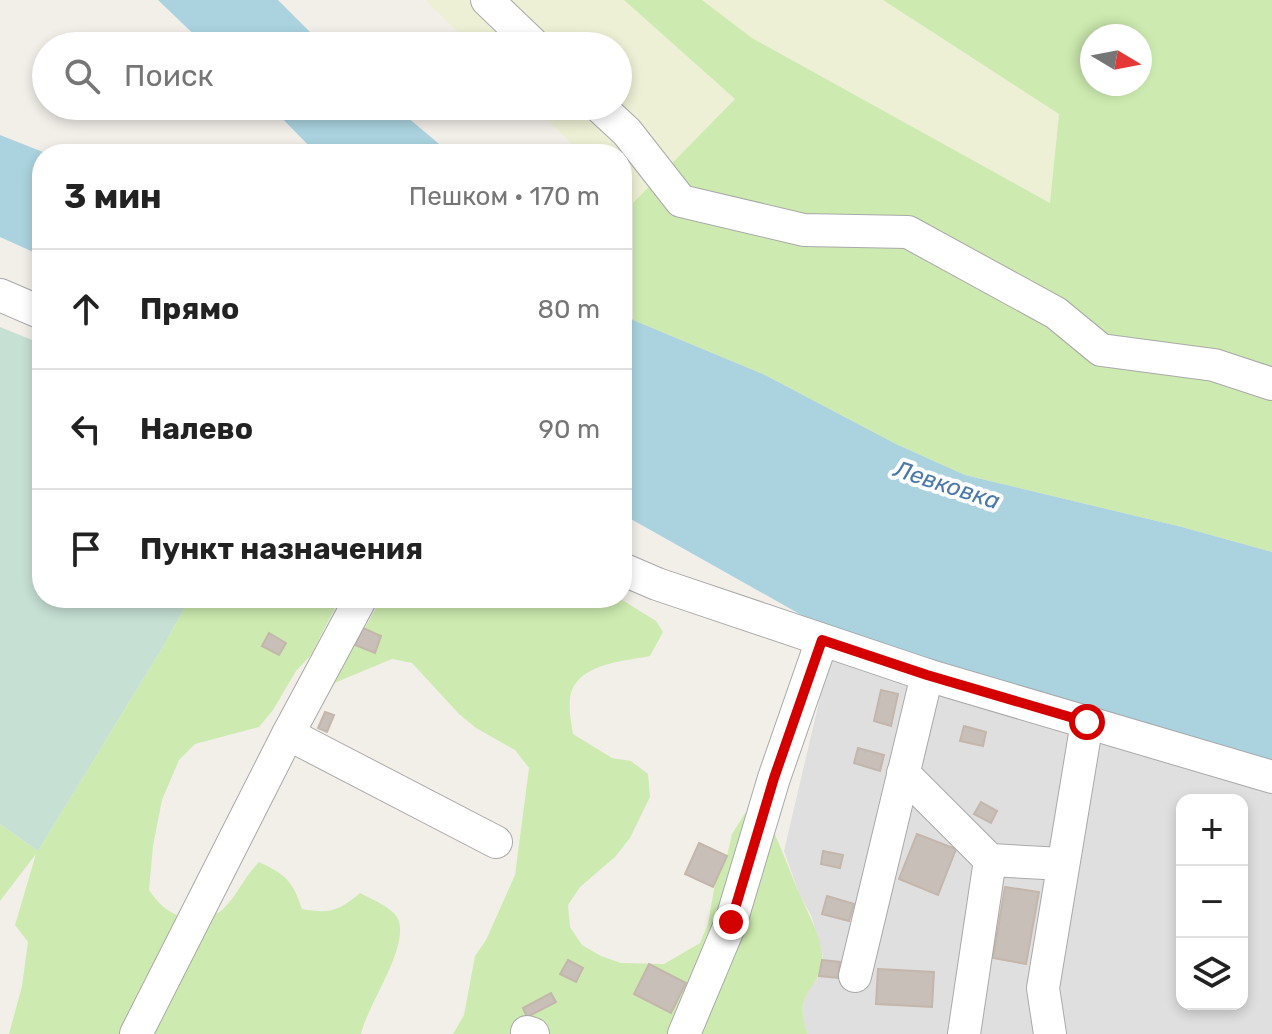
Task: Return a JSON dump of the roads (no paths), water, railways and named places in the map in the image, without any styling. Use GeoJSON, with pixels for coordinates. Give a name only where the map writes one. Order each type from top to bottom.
{"type":"FeatureCollection","features":[{"type":"Feature","properties":{"kind":"street"},"geometry":{"type":"LineString","coordinates":[[487,0],[520,32]]}},
{"type":"Feature","properties":{"kind":"street"},"geometry":{"type":"LineString","coordinates":[[614,120],[681,201],[804,230],[908,232],[1056,313],[1101,350],[1214,365],[1272,384]]}},
{"type":"Feature","properties":{"kind":"street"},"geometry":{"type":"LineString","coordinates":[[0,295],[32,309]]}},
{"type":"Feature","properties":{"kind":"street"},"geometry":{"type":"LineString","coordinates":[[632,573],[927,675],[1272,777]]}},
{"type":"Feature","properties":{"kind":"street"},"geometry":{"type":"LineString","coordinates":[[136,1034],[356,608]]}},
{"type":"Feature","properties":{"kind":"street"},"geometry":{"type":"LineString","coordinates":[[684,1034],[731,922],[774,778],[822,640]]}},
{"type":"Feature","properties":{"kind":"street"},"geometry":{"type":"LineString","coordinates":[[855,976],[927,675]]}},
{"type":"Feature","properties":{"kind":"street"},"geometry":{"type":"LineString","coordinates":[[1050,1034],[1043,988],[1087,722]]}},
{"type":"Feature","properties":{"kind":"street"},"geometry":{"type":"LineString","coordinates":[[288,734],[496,842]]}},
{"type":"Feature","properties":{"kind":"street"},"geometry":{"type":"LineString","coordinates":[[903,773],[990,860],[1063,864]]}},
{"type":"Feature","properties":{"kind":"street"},"geometry":{"type":"LineString","coordinates":[[964,1034],[990,860]]}},
{"type":"Feature","properties":{"kind":"water"},"geometry":{"type":"Polygon","coordinates":[[[158,0],[278,0],[310,32],[191,32],[158,0]]]}},
{"type":"Feature","properties":{"kind":"water"},"geometry":{"type":"Polygon","coordinates":[[[284,120],[411,120],[439,144],[307,144],[284,120]]]}},
{"type":"Feature","properties":{"kind":"water"},"geometry":{"type":"Polygon","coordinates":[[[0,135],[32,148],[32,251],[0,237],[0,135]]]}},
{"type":"Feature","properties":{"kind":"water","name":"Левковка"},"geometry":{"type":"Polygon","coordinates":[[[632,319],[765,375],[896,444],[965,475],[1272,552],[1272,765],[835,634],[632,520],[632,319]]]}}]}
